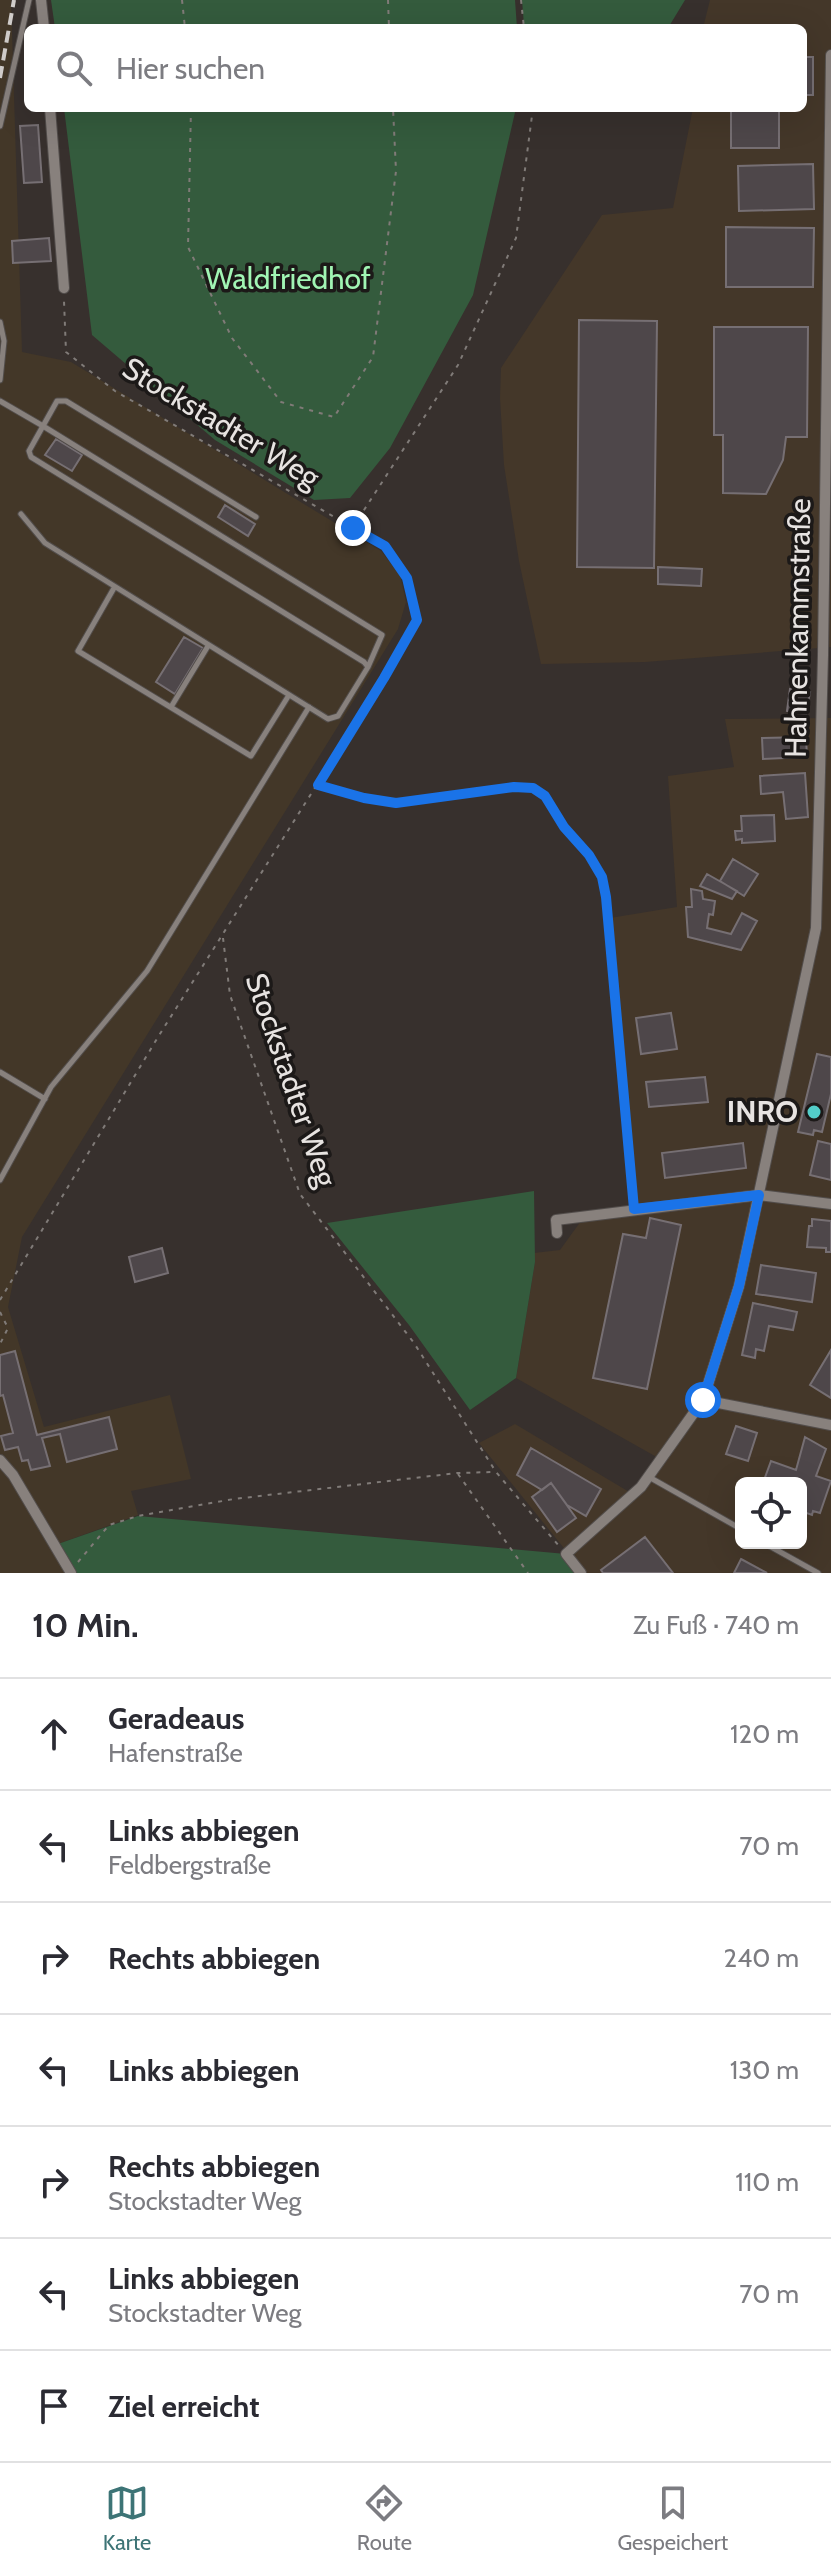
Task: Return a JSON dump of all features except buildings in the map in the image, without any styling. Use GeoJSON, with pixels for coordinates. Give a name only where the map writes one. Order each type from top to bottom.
{"type":"FeatureCollection","features":[{"type":"Feature","properties":{"kind":"street"},"geometry":{"type":"LineString","coordinates":[[41,0],[44,24]]}},
{"type":"Feature","properties":{"kind":"street","name":"Hahnenkammstraße"},"geometry":{"type":"LineString","coordinates":[[566,1554],[641,1487],[703,1400],[739,1286],[816,928],[827,655],[831,55]]}},
{"type":"Feature","properties":{"kind":"street"},"geometry":{"type":"LineString","coordinates":[[50,112],[64,288]]}},
{"type":"Feature","properties":{"kind":"street"},"geometry":{"type":"LineString","coordinates":[[557,1233],[556,1220],[759,1195],[831,1204]]}},
{"type":"Feature","properties":{"kind":"street"},"geometry":{"type":"LineString","coordinates":[[703,1400],[831,1425]]}},
{"type":"Feature","properties":{"kind":"street"},"geometry":{"type":"LineString","coordinates":[[0,1460],[13,1475],[70,1572]]}},
{"type":"Feature","properties":{"kind":"street"},"geometry":{"type":"LineString","coordinates":[[566,1554],[581,1573]]}},
{"type":"Feature","properties":{"kind":"lane"},"geometry":{"type":"LineString","coordinates":[[0,126],[29,0]]}},
{"type":"Feature","properties":{"kind":"lane"},"geometry":{"type":"LineString","coordinates":[[0,322],[4,341],[0,380]]}},
{"type":"Feature","properties":{"kind":"lane"},"geometry":{"type":"LineString","coordinates":[[0,401],[382,635],[368,667],[338,716],[328,719],[45,543],[21,514]]}},
{"type":"Feature","properties":{"kind":"lane"},"geometry":{"type":"LineString","coordinates":[[256,517],[66,401],[57,401],[29,451],[31,457],[368,667]]}},
{"type":"Feature","properties":{"kind":"lane"},"geometry":{"type":"LineString","coordinates":[[114,588],[78,651],[251,756],[289,695]]}},
{"type":"Feature","properties":{"kind":"lane"},"geometry":{"type":"LineString","coordinates":[[171,707],[208,646]]}},
{"type":"Feature","properties":{"kind":"lane"},"geometry":{"type":"LineString","coordinates":[[0,1180],[51,1087],[147,971],[309,707]]}},
{"type":"Feature","properties":{"kind":"lane"},"geometry":{"type":"LineString","coordinates":[[0,1072],[45,1099]]}},
{"type":"Feature","properties":{"kind":"lane"},"geometry":{"type":"LineString","coordinates":[[649,1477],[735,1526]]}},
{"type":"Feature","properties":{"kind":"lane"},"geometry":{"type":"LineString","coordinates":[[775,1549],[818,1573]]}},
{"type":"Feature","properties":{"kind":"path"},"geometry":{"type":"LineString","coordinates":[[182,0],[185,24]]}},
{"type":"Feature","properties":{"kind":"path"},"geometry":{"type":"LineString","coordinates":[[388,0],[389,24]]}},
{"type":"Feature","properties":{"kind":"path"},"geometry":{"type":"LineString","coordinates":[[521,0],[523,24]]}},
{"type":"Feature","properties":{"kind":"path"},"geometry":{"type":"LineString","coordinates":[[191,112],[188,247],[232,338],[281,402],[334,417],[373,357],[396,171],[393,112]]}},
{"type":"Feature","properties":{"kind":"path"},"geometry":{"type":"LineString","coordinates":[[353,528],[458,365],[516,238],[532,112]]}},
{"type":"Feature","properties":{"kind":"path","name":"Stockstadter Weg"},"geometry":{"type":"LineString","coordinates":[[64,288],[66,352],[115,391],[385,546],[407,578],[417,620],[223,937],[230,995],[300,1194],[414,1343],[496,1472],[566,1554]]}},
{"type":"Feature","properties":{"kind":"path"},"geometry":{"type":"LineString","coordinates":[[318,785],[396,803],[514,787],[533,788],[545,796],[564,827],[589,855],[602,877],[606,897],[634,1209]]}},
{"type":"Feature","properties":{"kind":"path"},"geometry":{"type":"LineString","coordinates":[[0,1300],[158,1037],[223,937]]}},
{"type":"Feature","properties":{"kind":"path"},"geometry":{"type":"LineString","coordinates":[[0,1312],[8,1328],[0,1344]]}},
{"type":"Feature","properties":{"kind":"path"},"geometry":{"type":"LineString","coordinates":[[70,1572],[109,1525],[138,1516],[234,1499],[457,1473],[496,1472]]}},
{"type":"Feature","properties":{"kind":"path"},"geometry":{"type":"LineString","coordinates":[[457,1473],[528,1573]]}},
{"type":"Feature","properties":{"kind":"shaded area"},"geometry":{"type":"Polygon","coordinates":[[[0,0],[11,0],[22,352],[71,362],[381,551],[400,575],[406,602],[398,629],[22,1237],[8,1307],[44,1427],[170,1395],[191,1479],[131,1491],[138,1515],[55,1545],[71,1573],[0,1573],[0,0]]]}},
{"type":"Feature","properties":{"kind":"shaded area"},"geometry":{"type":"Polygon","coordinates":[[[710,0],[831,0],[831,647],[645,662],[541,664],[519,561],[504,465],[501,368],[602,215],[673,208],[692,112],[807,112],[807,24],[704,24],[710,0]]]}},
{"type":"Feature","properties":{"kind":"shaded area"},"geometry":{"type":"Polygon","coordinates":[[[831,718],[831,1573],[584,1573],[479,1443],[515,1424],[636,1496],[662,1460],[516,1378],[534,1253],[560,1250],[581,1221],[635,1215],[610,918],[677,907],[668,776],[734,767],[725,719],[831,718]]]}},
{"type":"Feature","properties":{"kind":"green space"},"geometry":{"type":"Polygon","coordinates":[[[51,0],[515,0],[517,24],[54,24],[51,0]]]}},
{"type":"Feature","properties":{"kind":"green space"},"geometry":{"type":"Polygon","coordinates":[[[522,0],[685,0],[670,24],[524,24],[522,0]]]}},
{"type":"Feature","properties":{"kind":"green space","name":"Waldfriedhof"},"geometry":{"type":"Polygon","coordinates":[[[64,112],[515,112],[473,295],[390,448],[350,498],[314,500],[215,440],[92,335],[64,112]]]}},
{"type":"Feature","properties":{"kind":"green space"},"geometry":{"type":"Polygon","coordinates":[[[534,1191],[535,1262],[516,1378],[470,1410],[409,1325],[327,1223],[534,1191]]]}},
{"type":"Feature","properties":{"kind":"green space"},"geometry":{"type":"Polygon","coordinates":[[[138,1516],[566,1554],[581,1573],[71,1573],[55,1545],[138,1516]]]}},
{"type":"Feature","properties":{"kind":"railway"},"geometry":{"type":"LineString","coordinates":[[0,78],[14,0]]}},
{"type":"Feature","properties":{"kind":"place","name":"INRO"},"geometry":{"type":"Point","coordinates":[814,1112]}},
{"type":"Feature","properties":{"kind":"route"},"geometry":{"type":"LineString","coordinates":[[353,528],[385,546],[407,578],[417,620],[318,785],[396,803],[514,787],[533,788],[545,796],[602,877],[634,1209],[759,1195],[739,1286],[703,1400]]}}]}
